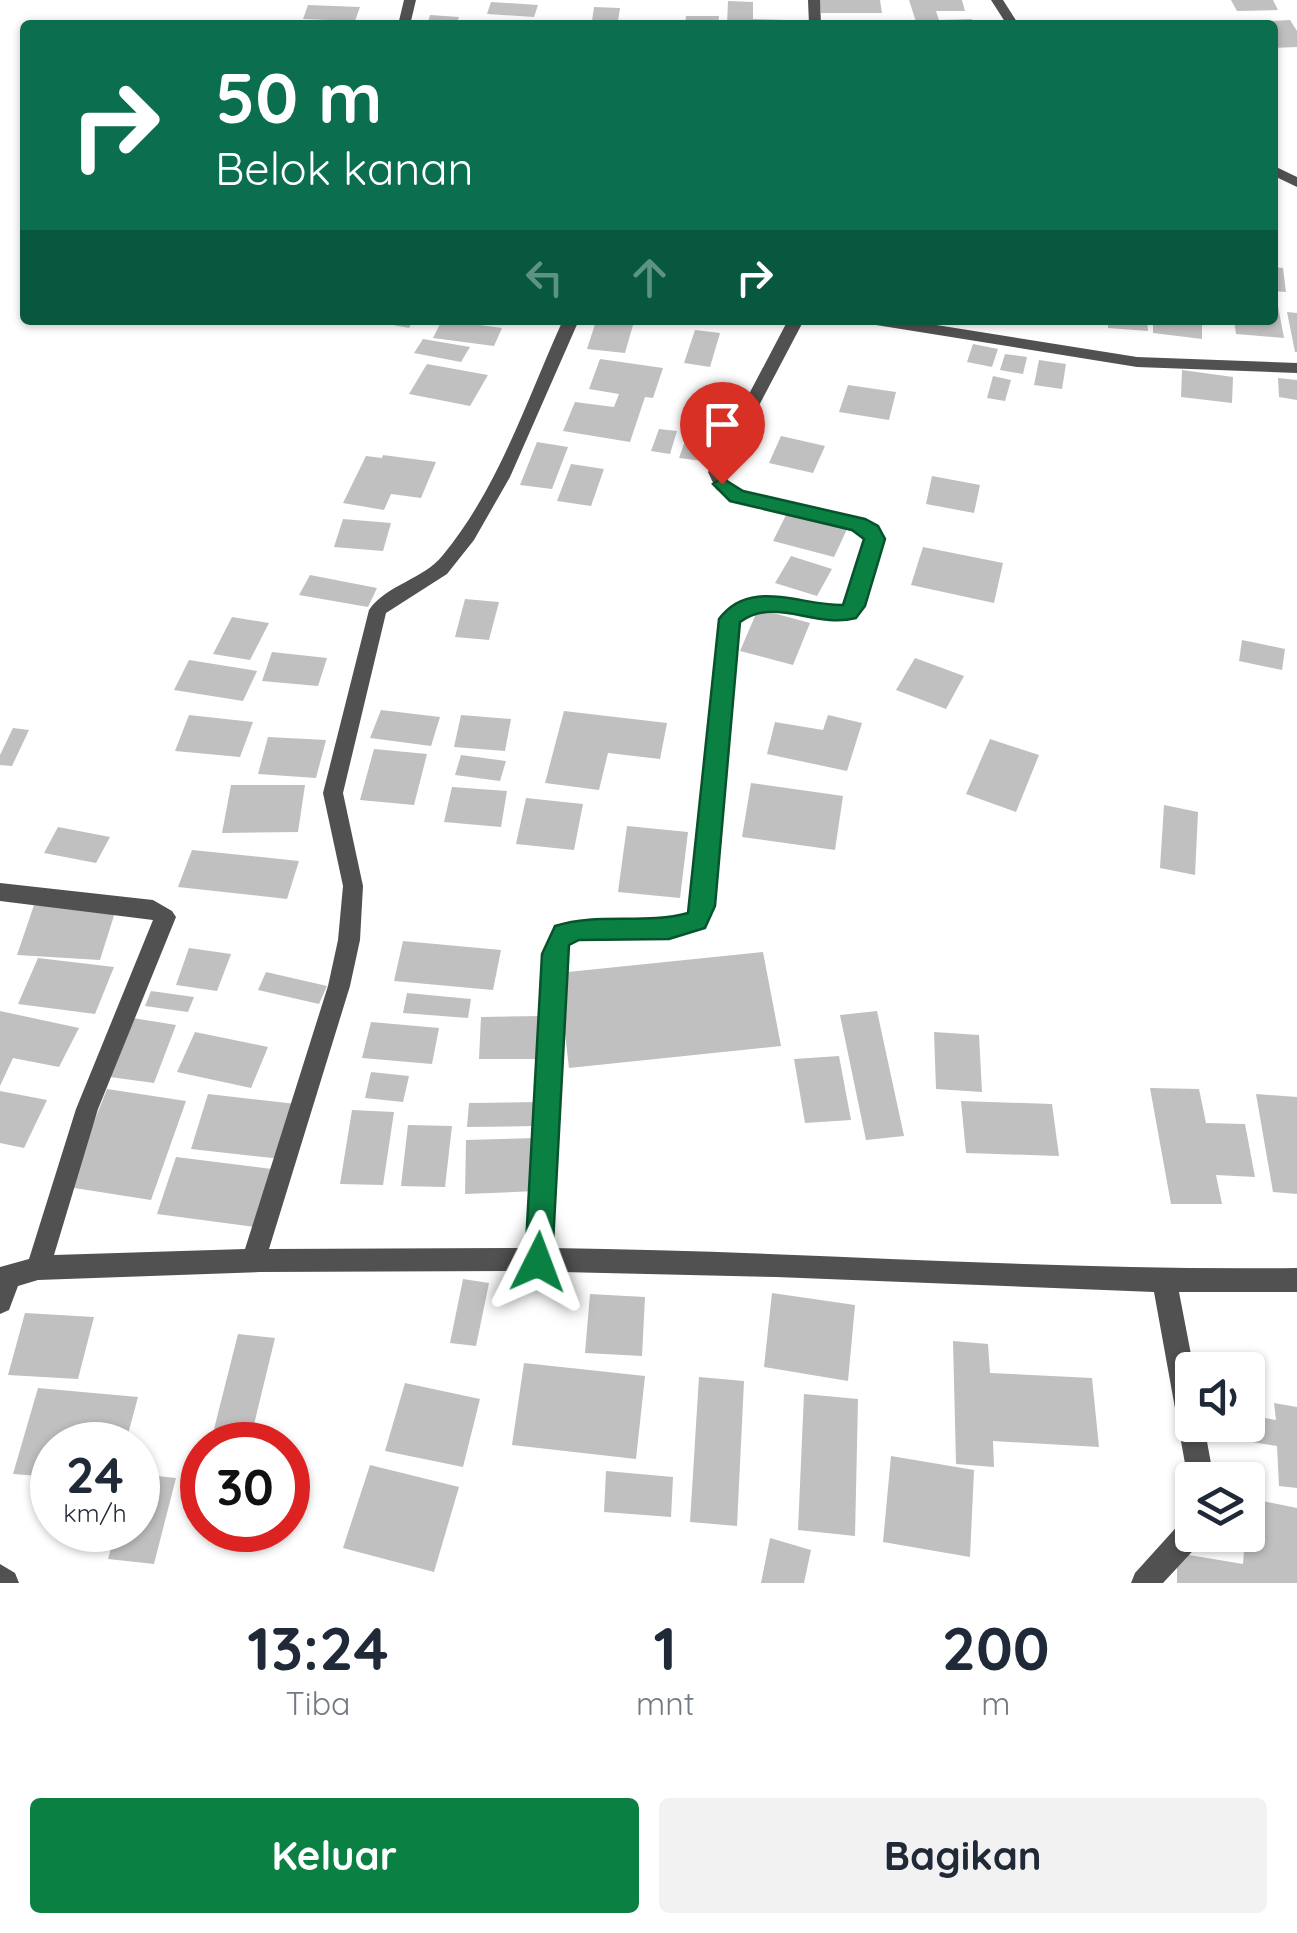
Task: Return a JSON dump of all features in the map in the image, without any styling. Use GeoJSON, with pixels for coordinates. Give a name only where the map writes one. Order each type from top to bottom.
{"type":"FeatureCollection","features":[{"type":"Feature","properties":{"kind":"street"},"geometry":{"type":"LineString","coordinates":[[253,1262],[340,986],[349,940],[353,886],[334,793],[378,610],[389,598],[437,573],[460,544],[544,385],[569,325]]}},
{"type":"Feature","properties":{"kind":"street"},"geometry":{"type":"LineString","coordinates":[[538,1262],[554,954],[558,941],[564,933],[579,930],[669,928],[696,921],[703,906],[730,619],[749,605],[769,602],[824,613],[848,613],[855,606],[874,539],[870,530],[858,524],[736,496],[722,484],[716,472],[793,325]]}},
{"type":"Feature","properties":{"kind":"street"},"geometry":{"type":"LineString","coordinates":[[907,325],[1137,362],[1297,368]]}},
{"type":"Feature","properties":{"kind":"street"},"geometry":{"type":"LineString","coordinates":[[0,892],[152,909],[165,917],[87,1109],[38,1268]]}},
{"type":"Feature","properties":{"kind":"street"},"geometry":{"type":"LineString","coordinates":[[0,1302],[5,1277],[38,1268],[253,1262],[773,1265],[1164,1283],[1297,1280]]}},
{"type":"Feature","properties":{"kind":"street"},"geometry":{"type":"LineString","coordinates":[[1164,1283],[1198,1462]]}},
{"type":"Feature","properties":{"kind":"street"},"geometry":{"type":"LineString","coordinates":[[1145,1583],[1175,1550]]}},
{"type":"Feature","properties":{"kind":"building"},"geometry":{"type":"Polygon","coordinates":[[[819,0],[880,0],[882,13],[821,13],[819,0]]]}},
{"type":"Feature","properties":{"kind":"building"},"geometry":{"type":"Polygon","coordinates":[[[909,0],[962,0],[965,11],[936,11],[939,20],[915,20],[909,0]]]}},
{"type":"Feature","properties":{"kind":"building"},"geometry":{"type":"Polygon","coordinates":[[[1231,0],[1273,0],[1278,10],[1237,11],[1231,0]]]}},
{"type":"Feature","properties":{"kind":"building"},"geometry":{"type":"Polygon","coordinates":[[[728,1],[753,2],[753,19],[785,20],[727,20],[728,1]]]}},
{"type":"Feature","properties":{"kind":"building"},"geometry":{"type":"Polygon","coordinates":[[[491,2],[538,5],[534,17],[487,14],[491,2]]]}},
{"type":"Feature","properties":{"kind":"building"},"geometry":{"type":"Polygon","coordinates":[[[308,5],[360,7],[355,20],[303,19],[308,5]]]}},
{"type":"Feature","properties":{"kind":"building"},"geometry":{"type":"Polygon","coordinates":[[[594,7],[620,8],[618,20],[592,20],[594,7]]]}},
{"type":"Feature","properties":{"kind":"building"},"geometry":{"type":"Polygon","coordinates":[[[430,15],[459,17],[458,20],[428,20],[430,15]]]}},
{"type":"Feature","properties":{"kind":"building"},"geometry":{"type":"Polygon","coordinates":[[[686,16],[719,16],[719,20],[686,20],[686,16]]]}},
{"type":"Feature","properties":{"kind":"building"},"geometry":{"type":"Polygon","coordinates":[[[1290,20],[1297,31],[1297,47],[1278,48],[1278,21],[1290,20]]]}},
{"type":"Feature","properties":{"kind":"building"},"geometry":{"type":"Polygon","coordinates":[[[1278,268],[1283,268],[1286,292],[1278,291],[1278,268]]]}},
{"type":"Feature","properties":{"kind":"building"},"geometry":{"type":"Polygon","coordinates":[[[1278,306],[1284,338],[1236,334],[1235,325],[1278,325],[1278,306]]]}},
{"type":"Feature","properties":{"kind":"building"},"geometry":{"type":"Polygon","coordinates":[[[1287,312],[1297,313],[1297,352],[1295,352],[1287,312]]]}},
{"type":"Feature","properties":{"kind":"building"},"geometry":{"type":"Polygon","coordinates":[[[440,325],[502,328],[494,346],[433,338],[440,325]]]}},
{"type":"Feature","properties":{"kind":"building"},"geometry":{"type":"Polygon","coordinates":[[[595,325],[633,325],[625,353],[587,349],[595,325]]]}},
{"type":"Feature","properties":{"kind":"building"},"geometry":{"type":"Polygon","coordinates":[[[1147,325],[1148,331],[1108,328],[1147,325]]]}},
{"type":"Feature","properties":{"kind":"building"},"geometry":{"type":"Polygon","coordinates":[[[1153,325],[1202,325],[1202,339],[1153,333],[1153,325]]]}},
{"type":"Feature","properties":{"kind":"building"},"geometry":{"type":"Polygon","coordinates":[[[695,330],[720,333],[710,367],[684,363],[695,330]]]}},
{"type":"Feature","properties":{"kind":"building"},"geometry":{"type":"Polygon","coordinates":[[[423,339],[470,347],[461,362],[414,353],[423,339]]]}},
{"type":"Feature","properties":{"kind":"building"},"geometry":{"type":"Polygon","coordinates":[[[973,344],[998,349],[992,367],[967,362],[973,344]]]}},
{"type":"Feature","properties":{"kind":"building"},"geometry":{"type":"Polygon","coordinates":[[[1005,354],[1027,357],[1023,374],[1000,370],[1005,354]]]}},
{"type":"Feature","properties":{"kind":"building"},"geometry":{"type":"Polygon","coordinates":[[[600,359],[663,368],[653,398],[645,397],[630,442],[563,431],[575,402],[614,407],[619,394],[589,389],[600,359]]]}},
{"type":"Feature","properties":{"kind":"building"},"geometry":{"type":"Polygon","coordinates":[[[1039,360],[1066,364],[1062,389],[1034,385],[1039,360]]]}},
{"type":"Feature","properties":{"kind":"building"},"geometry":{"type":"Polygon","coordinates":[[[427,364],[488,375],[470,406],[409,394],[427,364]]]}},
{"type":"Feature","properties":{"kind":"building"},"geometry":{"type":"Polygon","coordinates":[[[1182,370],[1233,377],[1232,403],[1181,397],[1182,370]]]}},
{"type":"Feature","properties":{"kind":"building"},"geometry":{"type":"Polygon","coordinates":[[[993,376],[1011,380],[1005,401],[987,398],[993,376]]]}},
{"type":"Feature","properties":{"kind":"building"},"geometry":{"type":"Polygon","coordinates":[[[1278,378],[1297,380],[1297,400],[1279,397],[1278,378]]]}},
{"type":"Feature","properties":{"kind":"building"},"geometry":{"type":"Polygon","coordinates":[[[848,385],[896,392],[889,420],[839,412],[848,385]]]}},
{"type":"Feature","properties":{"kind":"building"},"geometry":{"type":"Polygon","coordinates":[[[659,429],[677,431],[670,454],[651,451],[659,429]]]}},
{"type":"Feature","properties":{"kind":"building"},"geometry":{"type":"Polygon","coordinates":[[[687,435],[710,438],[703,461],[679,458],[687,435]]]}},
{"type":"Feature","properties":{"kind":"building"},"geometry":{"type":"Polygon","coordinates":[[[781,436],[825,446],[813,473],[769,463],[781,436]]]}},
{"type":"Feature","properties":{"kind":"building"},"geometry":{"type":"Polygon","coordinates":[[[537,442],[568,447],[552,489],[520,485],[537,442]]]}},
{"type":"Feature","properties":{"kind":"building"},"geometry":{"type":"Polygon","coordinates":[[[366,456],[436,462],[421,498],[391,494],[384,510],[343,503],[366,456]]]}},
{"type":"Feature","properties":{"kind":"building"},"geometry":{"type":"Polygon","coordinates":[[[571,464],[604,469],[591,506],[557,501],[571,464]]]}},
{"type":"Feature","properties":{"kind":"building"},"geometry":{"type":"Polygon","coordinates":[[[932,476],[980,485],[974,513],[926,504],[932,476]]]}},
{"type":"Feature","properties":{"kind":"building"},"geometry":{"type":"Polygon","coordinates":[[[788,511],[848,527],[834,557],[773,541],[788,511]]]}},
{"type":"Feature","properties":{"kind":"building"},"geometry":{"type":"Polygon","coordinates":[[[343,519],[391,523],[383,551],[334,547],[343,519]]]}},
{"type":"Feature","properties":{"kind":"building"},"geometry":{"type":"Polygon","coordinates":[[[923,547],[1003,563],[994,603],[911,585],[923,547]]]}},
{"type":"Feature","properties":{"kind":"building"},"geometry":{"type":"Polygon","coordinates":[[[791,556],[832,569],[817,596],[775,583],[791,556]]]}},
{"type":"Feature","properties":{"kind":"building"},"geometry":{"type":"Polygon","coordinates":[[[310,575],[377,588],[368,607],[299,595],[310,575]]]}},
{"type":"Feature","properties":{"kind":"building"},"geometry":{"type":"Polygon","coordinates":[[[465,599],[499,602],[489,640],[455,637],[465,599]]]}},
{"type":"Feature","properties":{"kind":"building"},"geometry":{"type":"Polygon","coordinates":[[[758,609],[810,623],[793,665],[740,651],[758,609]]]}},
{"type":"Feature","properties":{"kind":"building"},"geometry":{"type":"Polygon","coordinates":[[[232,617],[269,623],[250,660],[213,654],[232,617]]]}},
{"type":"Feature","properties":{"kind":"building"},"geometry":{"type":"Polygon","coordinates":[[[1242,640],[1285,649],[1282,670],[1239,661],[1242,640]]]}},
{"type":"Feature","properties":{"kind":"building"},"geometry":{"type":"Polygon","coordinates":[[[272,652],[327,658],[318,686],[262,681],[272,652]]]}},
{"type":"Feature","properties":{"kind":"building"},"geometry":{"type":"Polygon","coordinates":[[[915,658],[964,676],[946,709],[896,690],[915,658]]]}},
{"type":"Feature","properties":{"kind":"building"},"geometry":{"type":"Polygon","coordinates":[[[189,660],[257,671],[243,701],[174,690],[189,660]]]}},
{"type":"Feature","properties":{"kind":"building"},"geometry":{"type":"Polygon","coordinates":[[[381,710],[440,717],[431,746],[370,738],[381,710]]]}},
{"type":"Feature","properties":{"kind":"building"},"geometry":{"type":"Polygon","coordinates":[[[564,711],[667,723],[660,759],[608,753],[599,790],[545,783],[564,711]]]}},
{"type":"Feature","properties":{"kind":"building"},"geometry":{"type":"Polygon","coordinates":[[[189,715],[253,722],[240,757],[175,751],[189,715]]]}},
{"type":"Feature","properties":{"kind":"building"},"geometry":{"type":"Polygon","coordinates":[[[461,715],[511,719],[505,751],[454,747],[461,715]]]}},
{"type":"Feature","properties":{"kind":"building"},"geometry":{"type":"Polygon","coordinates":[[[828,715],[862,723],[847,771],[767,754],[775,722],[823,730],[828,715]]]}},
{"type":"Feature","properties":{"kind":"building"},"geometry":{"type":"Polygon","coordinates":[[[13,728],[29,730],[12,766],[0,765],[0,755],[13,728]]]}},
{"type":"Feature","properties":{"kind":"building"},"geometry":{"type":"Polygon","coordinates":[[[268,737],[326,740],[316,778],[258,774],[268,737]]]}},
{"type":"Feature","properties":{"kind":"building"},"geometry":{"type":"Polygon","coordinates":[[[990,739],[1039,755],[1016,812],[966,794],[990,739]]]}},
{"type":"Feature","properties":{"kind":"building"},"geometry":{"type":"Polygon","coordinates":[[[374,749],[427,754],[414,805],[360,800],[374,749]]]}},
{"type":"Feature","properties":{"kind":"building"},"geometry":{"type":"Polygon","coordinates":[[[461,755],[506,761],[500,781],[455,775],[461,755]]]}},
{"type":"Feature","properties":{"kind":"building"},"geometry":{"type":"Polygon","coordinates":[[[751,783],[843,796],[835,850],[742,837],[751,783]]]}},
{"type":"Feature","properties":{"kind":"building"},"geometry":{"type":"Polygon","coordinates":[[[231,785],[305,785],[298,832],[222,833],[231,785]]]}},
{"type":"Feature","properties":{"kind":"building"},"geometry":{"type":"Polygon","coordinates":[[[452,787],[507,791],[501,827],[444,822],[452,787]]]}},
{"type":"Feature","properties":{"kind":"building"},"geometry":{"type":"Polygon","coordinates":[[[526,798],[583,804],[574,850],[516,844],[526,798]]]}},
{"type":"Feature","properties":{"kind":"building"},"geometry":{"type":"Polygon","coordinates":[[[1164,805],[1198,812],[1195,875],[1160,868],[1164,805]]]}},
{"type":"Feature","properties":{"kind":"building"},"geometry":{"type":"Polygon","coordinates":[[[627,826],[688,832],[680,898],[618,892],[627,826]]]}},
{"type":"Feature","properties":{"kind":"building"},"geometry":{"type":"Polygon","coordinates":[[[58,827],[110,837],[96,863],[44,853],[58,827]]]}},
{"type":"Feature","properties":{"kind":"building"},"geometry":{"type":"Polygon","coordinates":[[[192,850],[299,861],[287,899],[178,887],[192,850]]]}},
{"type":"Feature","properties":{"kind":"building"},"geometry":{"type":"Polygon","coordinates":[[[34,905],[116,909],[100,960],[17,955],[34,905]]]}},
{"type":"Feature","properties":{"kind":"building"},"geometry":{"type":"Polygon","coordinates":[[[403,941],[501,950],[493,990],[394,981],[403,941]]]}},
{"type":"Feature","properties":{"kind":"building"},"geometry":{"type":"Polygon","coordinates":[[[189,948],[231,954],[217,991],[176,985],[189,948]]]}},
{"type":"Feature","properties":{"kind":"building"},"geometry":{"type":"Polygon","coordinates":[[[763,952],[781,1046],[569,1068],[558,973],[763,952]]]}},
{"type":"Feature","properties":{"kind":"building"},"geometry":{"type":"Polygon","coordinates":[[[38,958],[114,967],[95,1014],[18,1004],[38,958]]]}},
{"type":"Feature","properties":{"kind":"building"},"geometry":{"type":"Polygon","coordinates":[[[266,972],[327,986],[319,1004],[258,990],[266,972]]]}},
{"type":"Feature","properties":{"kind":"building"},"geometry":{"type":"Polygon","coordinates":[[[151,991],[194,997],[188,1012],[145,1006],[151,991]]]}},
{"type":"Feature","properties":{"kind":"building"},"geometry":{"type":"Polygon","coordinates":[[[407,993],[471,999],[468,1018],[403,1013],[407,993]]]}},
{"type":"Feature","properties":{"kind":"building"},"geometry":{"type":"Polygon","coordinates":[[[0,1011],[79,1028],[59,1067],[13,1058],[0,1086],[0,1011]]]}},
{"type":"Feature","properties":{"kind":"building"},"geometry":{"type":"Polygon","coordinates":[[[877,1011],[904,1136],[866,1140],[840,1015],[877,1011]]]}},
{"type":"Feature","properties":{"kind":"building"},"geometry":{"type":"Polygon","coordinates":[[[542,1016],[540,1059],[479,1059],[481,1017],[542,1016]]]}},
{"type":"Feature","properties":{"kind":"building"},"geometry":{"type":"Polygon","coordinates":[[[133,1018],[176,1025],[154,1083],[110,1077],[133,1018]]]}},
{"type":"Feature","properties":{"kind":"building"},"geometry":{"type":"Polygon","coordinates":[[[371,1022],[439,1028],[432,1064],[362,1058],[371,1022]]]}},
{"type":"Feature","properties":{"kind":"building"},"geometry":{"type":"Polygon","coordinates":[[[195,1032],[268,1047],[251,1088],[177,1072],[195,1032]]]}},
{"type":"Feature","properties":{"kind":"building"},"geometry":{"type":"Polygon","coordinates":[[[934,1032],[979,1035],[982,1092],[936,1089],[934,1032]]]}},
{"type":"Feature","properties":{"kind":"building"},"geometry":{"type":"Polygon","coordinates":[[[839,1056],[851,1120],[805,1123],[794,1059],[839,1056]]]}},
{"type":"Feature","properties":{"kind":"building"},"geometry":{"type":"Polygon","coordinates":[[[371,1072],[409,1076],[403,1102],[365,1098],[371,1072]]]}},
{"type":"Feature","properties":{"kind":"building"},"geometry":{"type":"Polygon","coordinates":[[[1150,1088],[1199,1089],[1206,1123],[1245,1124],[1255,1177],[1216,1175],[1222,1204],[1171,1204],[1150,1088]]]}},
{"type":"Feature","properties":{"kind":"building"},"geometry":{"type":"Polygon","coordinates":[[[107,1089],[186,1101],[151,1200],[68,1187],[107,1089]]]}},
{"type":"Feature","properties":{"kind":"building"},"geometry":{"type":"Polygon","coordinates":[[[0,1091],[47,1100],[24,1148],[0,1143],[0,1091]]]}},
{"type":"Feature","properties":{"kind":"building"},"geometry":{"type":"Polygon","coordinates":[[[208,1094],[296,1104],[282,1159],[191,1149],[208,1094]]]}},
{"type":"Feature","properties":{"kind":"building"},"geometry":{"type":"Polygon","coordinates":[[[1256,1094],[1297,1097],[1297,1194],[1273,1192],[1256,1094]]]}},
{"type":"Feature","properties":{"kind":"building"},"geometry":{"type":"Polygon","coordinates":[[[961,1101],[1052,1104],[1059,1156],[966,1153],[961,1101]]]}},
{"type":"Feature","properties":{"kind":"building"},"geometry":{"type":"Polygon","coordinates":[[[539,1102],[538,1126],[467,1127],[469,1103],[539,1102]]]}},
{"type":"Feature","properties":{"kind":"building"},"geometry":{"type":"Polygon","coordinates":[[[352,1110],[394,1112],[383,1185],[340,1184],[352,1110]]]}},
{"type":"Feature","properties":{"kind":"building"},"geometry":{"type":"Polygon","coordinates":[[[408,1125],[452,1126],[445,1187],[401,1186],[408,1125]]]}},
{"type":"Feature","properties":{"kind":"building"},"geometry":{"type":"Polygon","coordinates":[[[537,1138],[537,1191],[465,1194],[466,1140],[537,1138]]]}},
{"type":"Feature","properties":{"kind":"building"},"geometry":{"type":"Polygon","coordinates":[[[176,1157],[272,1169],[255,1227],[157,1214],[176,1157]]]}},
{"type":"Feature","properties":{"kind":"building"},"geometry":{"type":"Polygon","coordinates":[[[463,1279],[489,1283],[476,1346],[450,1343],[463,1279]]]}},
{"type":"Feature","properties":{"kind":"building"},"geometry":{"type":"Polygon","coordinates":[[[772,1293],[855,1305],[848,1381],[764,1367],[772,1293]]]}},
{"type":"Feature","properties":{"kind":"building"},"geometry":{"type":"Polygon","coordinates":[[[590,1294],[645,1297],[642,1356],[585,1353],[590,1294]]]}},
{"type":"Feature","properties":{"kind":"building"},"geometry":{"type":"Polygon","coordinates":[[[25,1313],[94,1317],[78,1379],[8,1375],[25,1313]]]}},
{"type":"Feature","properties":{"kind":"building"},"geometry":{"type":"Polygon","coordinates":[[[238,1334],[275,1338],[255,1422],[216,1422],[238,1334]]]}},
{"type":"Feature","properties":{"kind":"building"},"geometry":{"type":"Polygon","coordinates":[[[953,1341],[988,1344],[990,1373],[1092,1378],[1099,1447],[993,1441],[994,1467],[956,1464],[953,1341]]]}},
{"type":"Feature","properties":{"kind":"building"},"geometry":{"type":"Polygon","coordinates":[[[524,1363],[645,1376],[636,1459],[512,1445],[524,1363]]]}},
{"type":"Feature","properties":{"kind":"building"},"geometry":{"type":"Polygon","coordinates":[[[699,1377],[744,1381],[737,1526],[690,1522],[699,1377]]]}},
{"type":"Feature","properties":{"kind":"building"},"geometry":{"type":"Polygon","coordinates":[[[405,1383],[480,1399],[463,1467],[385,1451],[405,1383]]]}},
{"type":"Feature","properties":{"kind":"building"},"geometry":{"type":"Polygon","coordinates":[[[38,1388],[138,1397],[131,1422],[30,1422],[30,1475],[13,1474],[38,1388]]]}},
{"type":"Feature","properties":{"kind":"building"},"geometry":{"type":"Polygon","coordinates":[[[804,1394],[858,1399],[855,1536],[798,1530],[804,1394]]]}},
{"type":"Feature","properties":{"kind":"building"},"geometry":{"type":"Polygon","coordinates":[[[1274,1403],[1297,1407],[1297,1488],[1279,1486],[1277,1446],[1252,1442],[1265,1442],[1265,1418],[1276,1420],[1274,1403]]]}},
{"type":"Feature","properties":{"kind":"building"},"geometry":{"type":"Polygon","coordinates":[[[891,1456],[974,1470],[970,1557],[883,1542],[891,1456]]]}},
{"type":"Feature","properties":{"kind":"building"},"geometry":{"type":"Polygon","coordinates":[[[370,1465],[459,1487],[434,1572],[343,1548],[370,1465]]]}},
{"type":"Feature","properties":{"kind":"building"},"geometry":{"type":"Polygon","coordinates":[[[606,1471],[673,1477],[671,1517],[604,1512],[606,1471]]]}},
{"type":"Feature","properties":{"kind":"building"},"geometry":{"type":"Polygon","coordinates":[[[160,1476],[176,1478],[160,1541],[160,1476]]]}},
{"type":"Feature","properties":{"kind":"building"},"geometry":{"type":"Polygon","coordinates":[[[1265,1501],[1297,1508],[1297,1583],[1177,1583],[1177,1553],[1243,1564],[1244,1552],[1265,1552],[1265,1501]]]}},
{"type":"Feature","properties":{"kind":"building"},"geometry":{"type":"Polygon","coordinates":[[[770,1538],[811,1550],[804,1583],[761,1583],[770,1538]]]}},
{"type":"Feature","properties":{"kind":"building"},"geometry":{"type":"Polygon","coordinates":[[[110,1552],[157,1552],[154,1564],[108,1559],[110,1552]]]}},
{"type":"Feature","properties":{"kind":"route"},"geometry":{"type":"LineString","coordinates":[[538,1262],[554,954],[558,941],[564,933],[579,930],[669,928],[696,921],[703,906],[730,619],[749,605],[769,602],[838,615],[848,613],[855,606],[874,539],[870,530],[858,524],[736,496],[722,484]]}}]}
